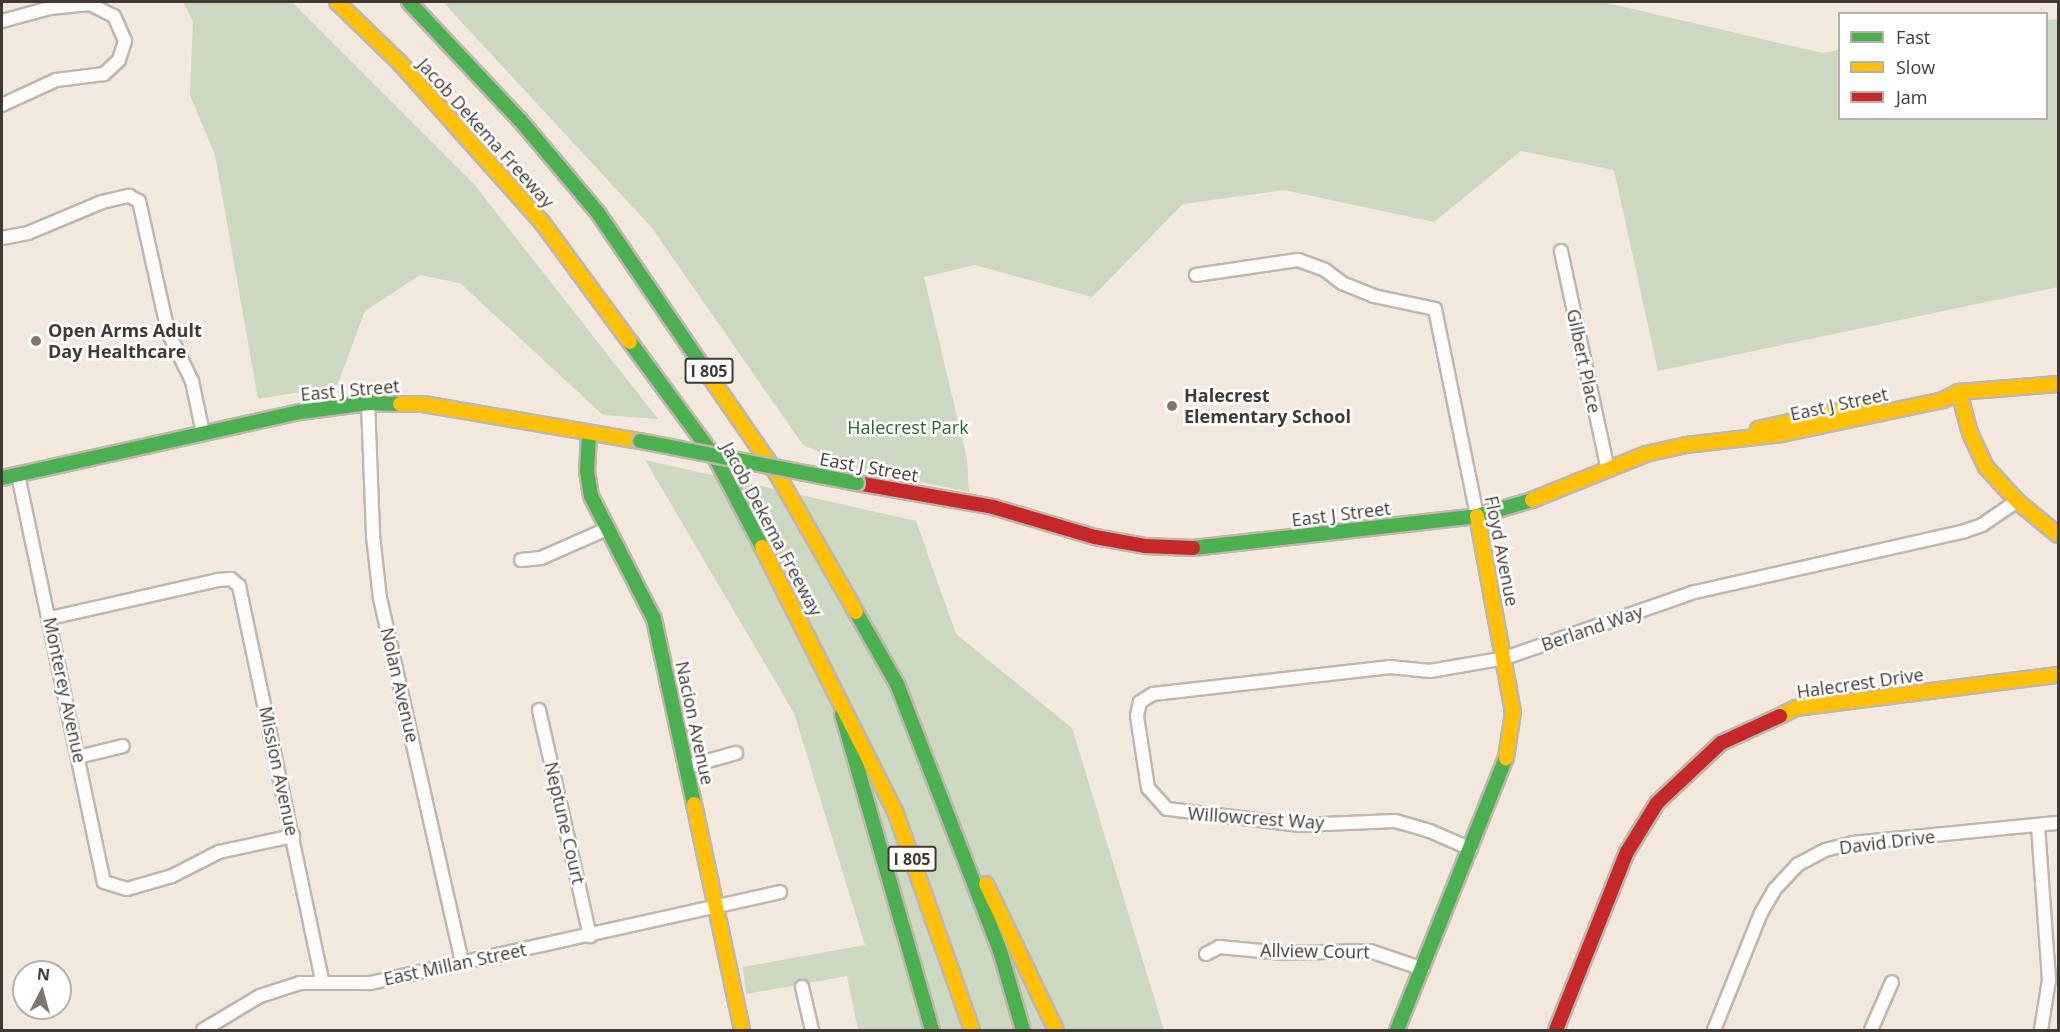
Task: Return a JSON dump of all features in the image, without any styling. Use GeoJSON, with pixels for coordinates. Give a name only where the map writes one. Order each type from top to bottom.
{"type":"FeatureCollection","features":[{"type":"Feature","properties":{"kind":"main road","name":"Jacob Dekema Freeway"},"geometry":{"type":"LineString","coordinates":[[337,2],[400,63],[541,221],[716,459],[838,693],[895,811],[972,1030]]}},
{"type":"Feature","properties":{"kind":"main road","name":"Jacob Dekema Freeway"},"geometry":{"type":"LineString","coordinates":[[409,2],[520,120],[598,213],[698,354],[777,474],[897,684],[1000,951],[1023,1030]]}},
{"type":"Feature","properties":{"kind":"main road","name":"East J Street"},"geometry":{"type":"LineString","coordinates":[[1959,392],[1972,382],[2058,372]]}},
{"type":"Feature","properties":{"kind":"main road","name":"East J Street"},"geometry":{"type":"LineString","coordinates":[[2,478],[325,408],[368,403],[423,404],[640,441],[993,507],[1095,537],[1189,549],[1477,516],[1608,470],[1646,454],[1723,439],[1780,423],[1926,392],[1959,392],[2058,384]]}},
{"type":"Feature","properties":{"kind":"main road"},"geometry":{"type":"LineString","coordinates":[[1959,392],[1970,433],[1986,467],[2017,501],[2058,535]]}},
{"type":"Feature","properties":{"kind":"main road","name":"Nacion Avenue"},"geometry":{"type":"LineString","coordinates":[[589,434],[588,484],[607,529],[654,618],[742,1030]]}},
{"type":"Feature","properties":{"kind":"main road","name":"Floyd Avenue"},"geometry":{"type":"LineString","coordinates":[[1398,1030],[1510,747],[1513,712],[1505,658],[1477,516]]}},
{"type":"Feature","properties":{"kind":"main road","name":"Halecrest Drive"},"geometry":{"type":"LineString","coordinates":[[1556,1030],[1627,852],[1657,803],[1721,743],[1796,708],[2058,675]]}},
{"type":"Feature","properties":{"kind":"main road"},"geometry":{"type":"LineString","coordinates":[[838,693],[848,746],[872,813],[932,1030]]}},
{"type":"Feature","properties":{"kind":"main road"},"geometry":{"type":"LineString","coordinates":[[936,787],[1028,966],[1056,1030]]}},
{"type":"Feature","properties":{"kind":"street"},"geometry":{"type":"LineString","coordinates":[[2,21],[50,8],[97,5],[119,21],[124,41],[119,60],[104,74],[56,80],[2,105]]}},
{"type":"Feature","properties":{"kind":"street"},"geometry":{"type":"LineString","coordinates":[[2,237],[28,233],[102,202],[129,196],[139,201],[168,332],[192,381],[202,434]]}},
{"type":"Feature","properties":{"kind":"street","name":"Gilbert Place"},"geometry":{"type":"LineString","coordinates":[[1561,251],[1608,470]]}},
{"type":"Feature","properties":{"kind":"street","name":"Floyd Avenue"},"geometry":{"type":"LineString","coordinates":[[1196,275],[1298,260],[1325,270],[1342,283],[1374,296],[1435,309],[1477,516]]}},
{"type":"Feature","properties":{"kind":"street","name":"Nolan Avenue"},"geometry":{"type":"LineString","coordinates":[[368,403],[373,536],[380,598],[462,962]]}},
{"type":"Feature","properties":{"kind":"street","name":"Monterey Avenue"},"geometry":{"type":"LineString","coordinates":[[18,475],[104,882],[127,889],[172,876],[219,852],[293,836]]}},
{"type":"Feature","properties":{"kind":"street","name":"Berland Way"},"geometry":{"type":"LineString","coordinates":[[1153,694],[1390,667],[1430,671],[1505,658],[1695,592],[1965,531],[1982,525],[2017,501]]}},
{"type":"Feature","properties":{"kind":"street"},"geometry":{"type":"LineString","coordinates":[[521,560],[541,558],[607,529]]}},
{"type":"Feature","properties":{"kind":"street","name":"Mission Avenue"},"geometry":{"type":"LineString","coordinates":[[50,618],[218,580],[231,579],[239,586],[322,981]]}},
{"type":"Feature","properties":{"kind":"street","name":"Willowcrest Way"},"geometry":{"type":"LineString","coordinates":[[1153,694],[1140,702],[1137,716],[1148,788],[1167,809],[1300,825],[1395,821],[1471,849]]}},
{"type":"Feature","properties":{"kind":"street","name":"Neptune Court"},"geometry":{"type":"LineString","coordinates":[[539,710],[590,936]]}},
{"type":"Feature","properties":{"kind":"street"},"geometry":{"type":"LineString","coordinates":[[78,757],[123,746]]}},
{"type":"Feature","properties":{"kind":"street"},"geometry":{"type":"LineString","coordinates":[[686,767],[736,753]]}},
{"type":"Feature","properties":{"kind":"street","name":"David Drive"},"geometry":{"type":"LineString","coordinates":[[1714,1030],[1761,913],[1774,889],[1797,865],[1825,850],[1853,843],[2058,824]]}},
{"type":"Feature","properties":{"kind":"street"},"geometry":{"type":"LineString","coordinates":[[2038,826],[2049,980],[2041,1030]]}},
{"type":"Feature","properties":{"kind":"street","name":"East Millan Street"},"geometry":{"type":"LineString","coordinates":[[203,1030],[260,996],[322,981],[370,983],[780,892]]}},
{"type":"Feature","properties":{"kind":"street","name":"Allview Court"},"geometry":{"type":"LineString","coordinates":[[1206,954],[1218,947],[1283,953],[1370,951],[1423,969]]}},
{"type":"Feature","properties":{"kind":"street"},"geometry":{"type":"LineString","coordinates":[[1871,1030],[1893,982]]}},
{"type":"Feature","properties":{"kind":"street"},"geometry":{"type":"LineString","coordinates":[[802,987],[812,1030]]}},
{"type":"Feature","properties":{"kind":"green space"},"geometry":{"type":"Polygon","coordinates":[[[183,2],[292,2],[473,183],[658,419],[603,415],[460,283],[420,275],[365,311],[337,386],[258,399],[215,155],[190,95],[193,21],[183,2]]]}},
{"type":"Feature","properties":{"kind":"green space","name":"Halecrest Park"},"geometry":{"type":"Polygon","coordinates":[[[443,2],[1603,2],[1822,53],[1838,50],[1838,120],[2048,120],[2048,20],[2058,19],[2058,287],[1658,371],[1614,170],[1521,151],[1434,222],[1284,190],[1183,204],[1092,297],[975,265],[924,277],[967,459],[969,492],[858,469],[803,445],[652,228],[443,2]]]}},
{"type":"Feature","properties":{"kind":"green space"},"geometry":{"type":"Polygon","coordinates":[[[645,460],[916,521],[956,634],[1072,728],[1164,1030],[858,1030],[847,976],[746,994],[743,967],[865,945],[794,713],[645,460]]]}},
{"type":"Feature","properties":{"kind":"traffic: fast"},"geometry":{"type":"LineString","coordinates":[[409,2],[520,120],[598,213],[710,377]]}},
{"type":"Feature","properties":{"kind":"traffic: fast"},"geometry":{"type":"LineString","coordinates":[[630,342],[716,459],[762,547]]}},
{"type":"Feature","properties":{"kind":"traffic: fast"},"geometry":{"type":"LineString","coordinates":[[2,478],[300,412],[368,403],[400,404]]}},
{"type":"Feature","properties":{"kind":"traffic: fast"},"geometry":{"type":"LineString","coordinates":[[589,434],[587,471],[591,496],[654,619],[694,804]]}},
{"type":"Feature","properties":{"kind":"traffic: fast"},"geometry":{"type":"LineString","coordinates":[[640,441],[857,483]]}},
{"type":"Feature","properties":{"kind":"traffic: fast"},"geometry":{"type":"LineString","coordinates":[[1193,548],[1477,516],[1532,500]]}},
{"type":"Feature","properties":{"kind":"traffic: fast"},"geometry":{"type":"LineString","coordinates":[[856,612],[897,684],[1000,951],[1023,1030]]}},
{"type":"Feature","properties":{"kind":"traffic: fast"},"geometry":{"type":"LineString","coordinates":[[842,714],[932,1030]]}},
{"type":"Feature","properties":{"kind":"traffic: fast"},"geometry":{"type":"LineString","coordinates":[[1397,1030],[1506,758]]}},
{"type":"Feature","properties":{"kind":"traffic: slow"},"geometry":{"type":"LineString","coordinates":[[337,2],[400,63],[541,221],[630,342]]}},
{"type":"Feature","properties":{"kind":"traffic: slow"},"geometry":{"type":"LineString","coordinates":[[710,377],[777,474],[856,612]]}},
{"type":"Feature","properties":{"kind":"traffic: slow"},"geometry":{"type":"LineString","coordinates":[[1532,500],[1646,454],[1686,445],[1782,434],[1943,400],[1959,392],[2058,384]]}},
{"type":"Feature","properties":{"kind":"traffic: slow"},"geometry":{"type":"LineString","coordinates":[[1959,392],[1970,433],[1986,467],[2017,501],[2058,535]]}},
{"type":"Feature","properties":{"kind":"traffic: slow"},"geometry":{"type":"LineString","coordinates":[[1758,429],[1874,403]]}},
{"type":"Feature","properties":{"kind":"traffic: slow"},"geometry":{"type":"LineString","coordinates":[[400,404],[423,404],[640,441]]}},
{"type":"Feature","properties":{"kind":"traffic: slow"},"geometry":{"type":"LineString","coordinates":[[1477,516],[1513,712],[1506,758]]}},
{"type":"Feature","properties":{"kind":"traffic: slow"},"geometry":{"type":"LineString","coordinates":[[762,547],[895,811],[972,1030]]}},
{"type":"Feature","properties":{"kind":"traffic: slow"},"geometry":{"type":"LineString","coordinates":[[1780,716],[1796,708],[2058,675]]}},
{"type":"Feature","properties":{"kind":"traffic: slow"},"geometry":{"type":"LineString","coordinates":[[694,804],[742,1030]]}},
{"type":"Feature","properties":{"kind":"traffic: slow"},"geometry":{"type":"LineString","coordinates":[[986,884],[1056,1030]]}},
{"type":"Feature","properties":{"kind":"traffic: jam"},"geometry":{"type":"LineString","coordinates":[[857,483],[993,507],[1095,537],[1146,546],[1193,548]]}},
{"type":"Feature","properties":{"kind":"traffic: jam"},"geometry":{"type":"LineString","coordinates":[[1556,1030],[1627,852],[1657,803],[1721,743],[1780,716]]}},
{"type":"Feature","properties":{"kind":"place","name":"Open Arms Adult Day Healthcare"},"geometry":{"type":"Point","coordinates":[36,341]}},
{"type":"Feature","properties":{"kind":"place","name":"Halecrest Elementary School"},"geometry":{"type":"Point","coordinates":[1172,406]}}]}
